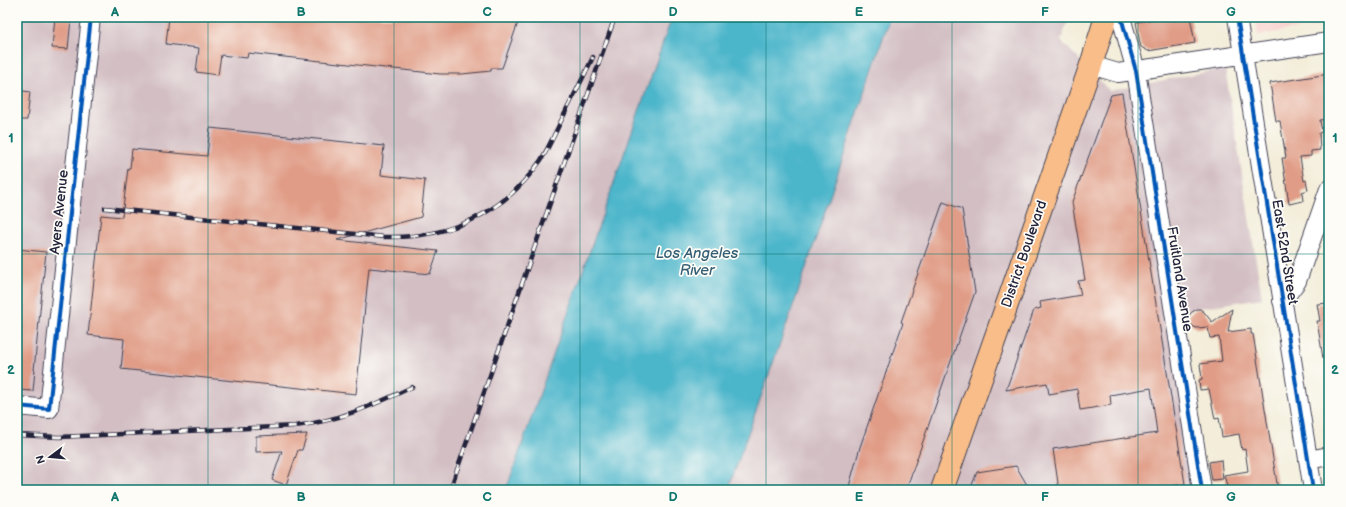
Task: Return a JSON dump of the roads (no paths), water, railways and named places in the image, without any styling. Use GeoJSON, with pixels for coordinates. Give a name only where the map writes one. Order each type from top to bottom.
{"type":"FeatureCollection","features":[{"type":"Feature","properties":{"kind":"main road","name":"District Boulevard"},"geometry":{"type":"LineString","coordinates":[[942,490],[1106,17]]}},
{"type":"Feature","properties":{"kind":"street","name":"Ayers Avenue"},"geometry":{"type":"LineString","coordinates":[[17,406],[49,409],[90,17]]}},
{"type":"Feature","properties":{"kind":"street","name":"Fruitland Avenue"},"geometry":{"type":"LineString","coordinates":[[1121,17],[1136,71],[1202,490]]}},
{"type":"Feature","properties":{"kind":"street","name":"East 52nd Street"},"geometry":{"type":"LineString","coordinates":[[1237,17],[1312,490]]}},
{"type":"Feature","properties":{"kind":"street"},"geometry":{"type":"LineString","coordinates":[[1090,65],[1118,73],[1329,42]]}},
{"type":"Feature","properties":{"kind":"street"},"geometry":{"type":"LineString","coordinates":[[1282,301],[1296,281],[1329,189]]}},
{"type":"Feature","properties":{"kind":"street"},"geometry":{"type":"LineString","coordinates":[[1308,460],[1329,456]]}},
{"type":"Feature","properties":{"kind":"water","name":"Los Angeles River"},"geometry":{"type":"Polygon","coordinates":[[[672,17],[890,17],[797,295],[728,490],[506,490],[672,17]]]}},
{"type":"Feature","properties":{"kind":"railway"},"geometry":{"type":"LineString","coordinates":[[450,490],[615,17]]}},
{"type":"Feature","properties":{"kind":"railway"},"geometry":{"type":"LineString","coordinates":[[105,208],[384,237],[408,236],[452,228],[473,220],[492,209],[510,195],[526,179],[547,150],[593,57]]}},
{"type":"Feature","properties":{"kind":"railway"},"geometry":{"type":"LineString","coordinates":[[17,435],[59,437],[295,426],[311,424],[341,416],[370,406],[412,387]]}}]}
